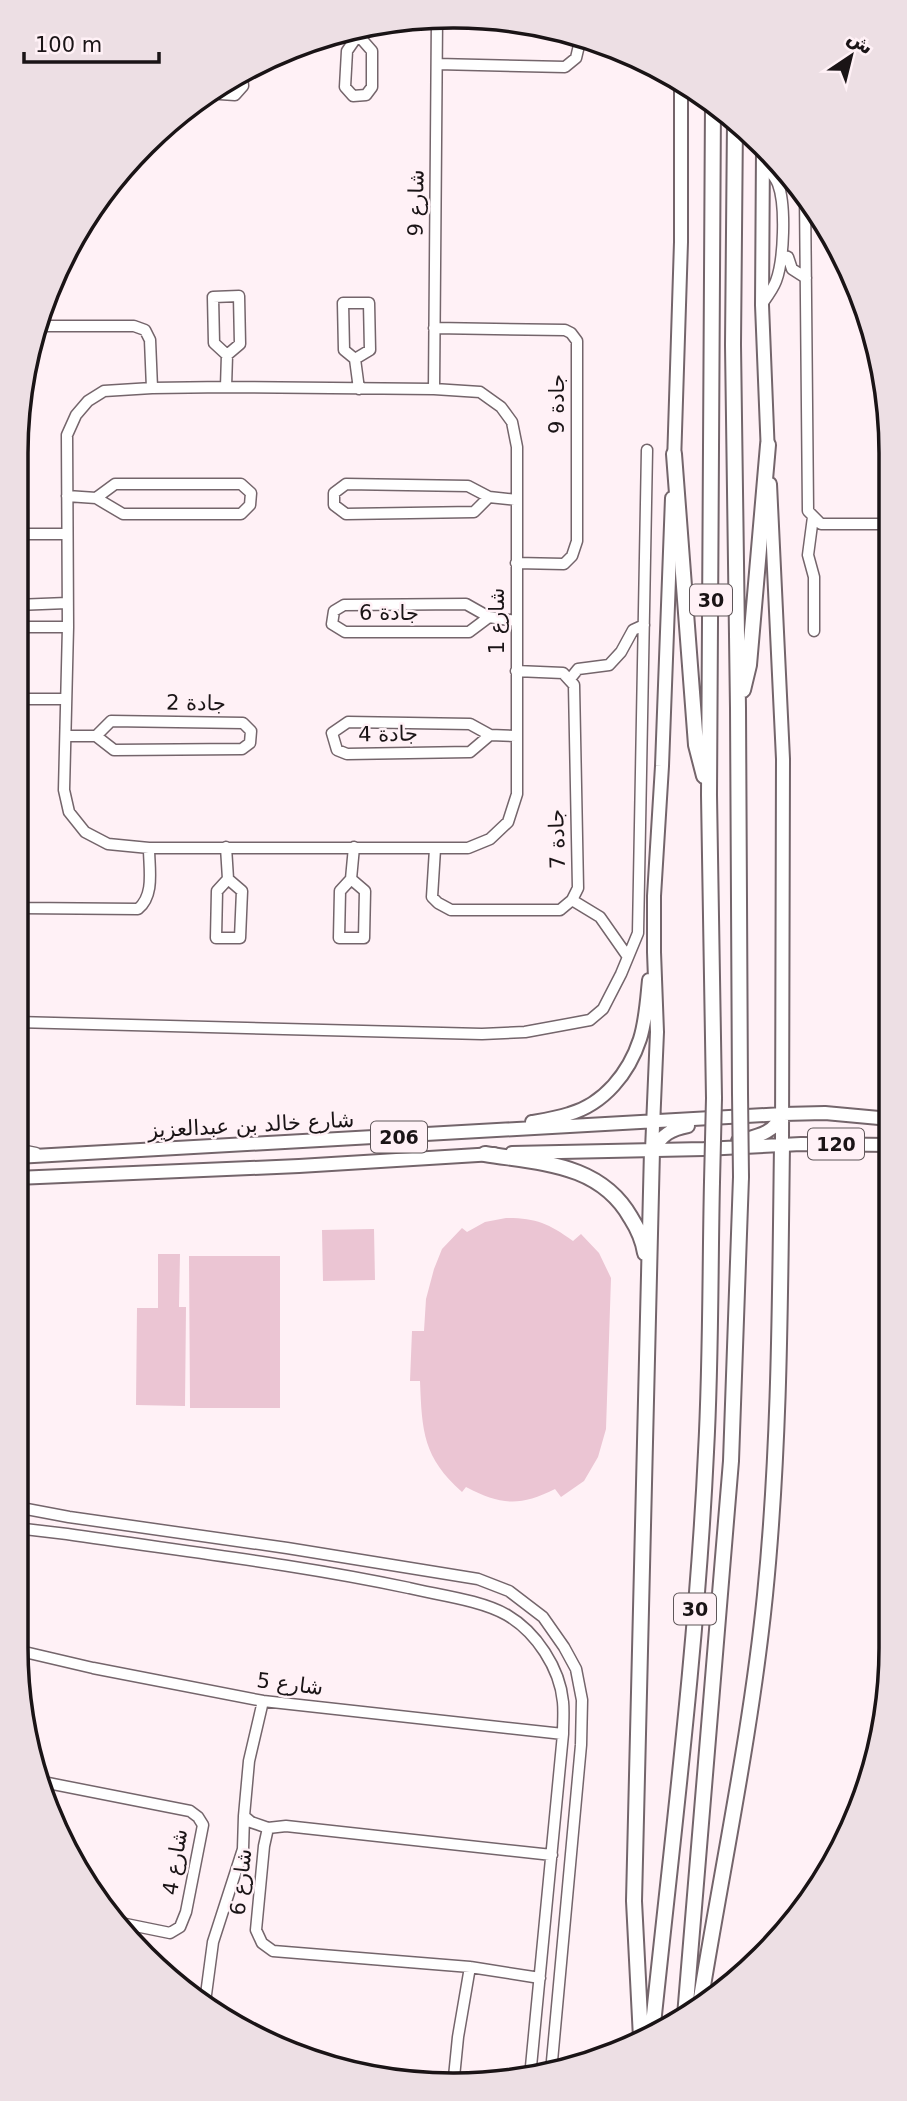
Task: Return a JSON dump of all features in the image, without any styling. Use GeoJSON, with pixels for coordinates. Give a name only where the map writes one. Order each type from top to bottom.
{"type":"FeatureCollection","features":[{"type":"Feature","properties":{"kind":"highway","name":"30"},"geometry":{"type":"LineString","coordinates":[[653,2023],[694,1633],[706,1451],[714,1098],[709,795],[713,116]]}},
{"type":"Feature","properties":{"kind":"highway","name":"30"},"geometry":{"type":"LineString","coordinates":[[686,2003],[731,1461],[741,1177],[733,345],[735,135]]}},
{"type":"Feature","properties":{"kind":"highway"},"geometry":{"type":"LineString","coordinates":[[738,708],[749,665],[768,445]]}},
{"type":"Feature","properties":{"kind":"highway"},"geometry":{"type":"LineString","coordinates":[[674,454],[696,745],[709,795]]}},
{"type":"Feature","properties":{"kind":"highway"},"geometry":{"type":"LineString","coordinates":[[701,1993],[745,1743],[765,1596],[774,1471],[782,1144]]}},
{"type":"Feature","properties":{"kind":"highway"},"geometry":{"type":"LineString","coordinates":[[641,2030],[634,1901],[652,1150]]}},
{"type":"Feature","properties":{"kind":"highway"},"geometry":{"type":"LineString","coordinates":[[485,1154],[575,1170],[605,1186],[626,1209],[641,1235],[650,1283]]}},
{"type":"Feature","properties":{"kind":"main road"},"geometry":{"type":"LineString","coordinates":[[652,1150],[657,1032],[654,896],[662,766],[674,454],[681,242],[681,94]]}},
{"type":"Feature","properties":{"kind":"main road"},"geometry":{"type":"LineString","coordinates":[[762,161],[762,305],[783,759],[782,1144]]}},
{"type":"Feature","properties":{"kind":"main road"},"geometry":{"type":"LineString","coordinates":[[489,1131],[570,1114],[606,1094],[631,1063],[641,1037],[654,952]]}},
{"type":"Feature","properties":{"kind":"main road"},"geometry":{"type":"LineString","coordinates":[[704,1149],[769,1132],[778,1124],[783,1114]]}},
{"type":"Feature","properties":{"kind":"main road","name":"شارع خالد بن عبدالعزيز"},"geometry":{"type":"LineString","coordinates":[[28,1157],[783,1114]]}},
{"type":"Feature","properties":{"kind":"main road","name":"120"},"geometry":{"type":"LineString","coordinates":[[783,1114],[848,1114],[879,1118]]}},
{"type":"Feature","properties":{"kind":"main road"},"geometry":{"type":"LineString","coordinates":[[652,1150],[671,1130],[750,1116]]}},
{"type":"Feature","properties":{"kind":"main road"},"geometry":{"type":"LineString","coordinates":[[295,1143],[305,1149],[304,1162],[299,1166]]}},
{"type":"Feature","properties":{"kind":"main road","name":"شارع خالد بن عبدالعزيز"},"geometry":{"type":"LineString","coordinates":[[28,1177],[299,1166],[485,1154],[704,1149],[782,1144]]}},
{"type":"Feature","properties":{"kind":"main road","name":"120"},"geometry":{"type":"LineString","coordinates":[[782,1144],[879,1145]]}},
{"type":"Feature","properties":{"kind":"street","name":"شارع 9"},"geometry":{"type":"LineString","coordinates":[[434,389],[437,29]]}},
{"type":"Feature","properties":{"kind":"street"},"geometry":{"type":"LineString","coordinates":[[355,39],[347,51],[345,87],[353,96],[366,95],[372,87],[372,51],[361,38]]}},
{"type":"Feature","properties":{"kind":"street"},"geometry":{"type":"LineString","coordinates":[[437,64],[565,67],[576,58],[579,47]]}},
{"type":"Feature","properties":{"kind":"street"},"geometry":{"type":"LineString","coordinates":[[226,94],[235,95],[243,84]]}},
{"type":"Feature","properties":{"kind":"street"},"geometry":{"type":"LineString","coordinates":[[762,305],[776,281],[782,255],[781,202],[778,183],[771,171]]}},
{"type":"Feature","properties":{"kind":"street"},"geometry":{"type":"LineString","coordinates":[[805,214],[808,511],[821,524],[879,524]]}},
{"type":"Feature","properties":{"kind":"street"},"geometry":{"type":"LineString","coordinates":[[782,255],[788,257],[792,269],[806,278]]}},
{"type":"Feature","properties":{"kind":"street"},"geometry":{"type":"LineString","coordinates":[[226,387],[227,355],[240,344],[239,296],[213,297],[214,344],[227,355]]}},
{"type":"Feature","properties":{"kind":"street"},"geometry":{"type":"LineString","coordinates":[[355,359],[370,350],[369,303],[343,303],[344,350],[355,359],[359,389]]}},
{"type":"Feature","properties":{"kind":"street"},"geometry":{"type":"LineString","coordinates":[[48,326],[135,326],[145,330],[150,340],[152,388]]}},
{"type":"Feature","properties":{"kind":"street","name":"جادة 9"},"geometry":{"type":"LineString","coordinates":[[433,328],[565,330],[572,333],[577,341],[577,541],[572,556],[564,564],[516,563]]}},
{"type":"Feature","properties":{"kind":"street","name":"شارع 1"},"geometry":{"type":"LineString","coordinates":[[226,387],[481,392],[501,407],[512,422],[517,447],[517,794],[508,822],[490,839],[468,848],[435,849],[149,848],[108,844],[85,832],[69,812],[64,790],[68,627],[66,435],[76,415],[88,401],[104,391],[226,387]]}},
{"type":"Feature","properties":{"kind":"street"},"geometry":{"type":"LineString","coordinates":[[28,1022],[454,1033],[525,1032],[590,1020],[603,1009],[638,933],[647,450]]}},
{"type":"Feature","properties":{"kind":"street"},"geometry":{"type":"LineString","coordinates":[[67,496],[96,498],[123,514],[241,514],[250,505],[251,493],[241,484],[115,484],[96,498]]}},
{"type":"Feature","properties":{"kind":"street"},"geometry":{"type":"LineString","coordinates":[[489,497],[474,513],[346,514],[334,505],[334,493],[346,484],[468,486],[489,497],[517,500]]}},
{"type":"Feature","properties":{"kind":"street"},"geometry":{"type":"LineString","coordinates":[[813,517],[808,555],[814,577],[814,631]]}},
{"type":"Feature","properties":{"kind":"street"},"geometry":{"type":"LineString","coordinates":[[28,534],[67,534]]}},
{"type":"Feature","properties":{"kind":"street"},"geometry":{"type":"LineString","coordinates":[[28,605],[66,603]]}},
{"type":"Feature","properties":{"kind":"street","name":"جادة 6"},"geometry":{"type":"LineString","coordinates":[[489,617],[469,632],[345,632],[332,624],[334,611],[344,605],[467,604],[489,617],[516,621]]}},
{"type":"Feature","properties":{"kind":"street"},"geometry":{"type":"LineString","coordinates":[[516,671],[563,673],[570,679],[578,669],[609,664],[621,652],[633,630],[643,625]]}},
{"type":"Feature","properties":{"kind":"street"},"geometry":{"type":"LineString","coordinates":[[28,627],[68,627]]}},
{"type":"Feature","properties":{"kind":"street","name":"جادة 7"},"geometry":{"type":"LineString","coordinates":[[570,679],[574,685],[578,888],[572,900]]}},
{"type":"Feature","properties":{"kind":"street"},"geometry":{"type":"LineString","coordinates":[[28,699],[65,699]]}},
{"type":"Feature","properties":{"kind":"street","name":"جادة 2"},"geometry":{"type":"LineString","coordinates":[[66,736],[96,736],[114,750],[242,749],[250,743],[251,731],[243,723],[111,721],[96,736]]}},
{"type":"Feature","properties":{"kind":"street","name":"جادة 4"},"geometry":{"type":"LineString","coordinates":[[490,735],[470,752],[347,754],[337,750],[332,733],[348,722],[362,722],[470,724],[490,735],[516,736]]}},
{"type":"Feature","properties":{"kind":"street"},"geometry":{"type":"LineString","coordinates":[[226,847],[228,879],[242,891],[240,938],[216,937],[217,891],[228,879]]}},
{"type":"Feature","properties":{"kind":"street"},"geometry":{"type":"LineString","coordinates":[[351,879],[365,891],[364,938],[339,938],[340,891],[351,879],[354,847]]}},
{"type":"Feature","properties":{"kind":"street"},"geometry":{"type":"LineString","coordinates":[[28,908],[138,909],[149,894],[149,848]]}},
{"type":"Feature","properties":{"kind":"street"},"geometry":{"type":"LineString","coordinates":[[435,849],[432,897],[438,903],[451,910],[560,910],[572,900],[600,917],[628,957]]}},
{"type":"Feature","properties":{"kind":"street"},"geometry":{"type":"LineString","coordinates":[[28,1152],[46,1156]]}},
{"type":"Feature","properties":{"kind":"street"},"geometry":{"type":"LineString","coordinates":[[28,1509],[478,1579],[509,1591],[543,1617],[576,1669],[582,1700],[582,1745],[552,2062]]}},
{"type":"Feature","properties":{"kind":"street"},"geometry":{"type":"LineString","coordinates":[[66,1534],[65,1525],[69,1517]]}},
{"type":"Feature","properties":{"kind":"street"},"geometry":{"type":"LineString","coordinates":[[28,1529],[371,1580],[468,1601],[506,1614],[540,1645],[558,1680],[563,1701],[563,1734],[531,2066]]}},
{"type":"Feature","properties":{"kind":"street"},"geometry":{"type":"LineString","coordinates":[[352,1578],[355,1559]]}},
{"type":"Feature","properties":{"kind":"street"},"geometry":{"type":"LineString","coordinates":[[371,1580],[374,1562]]}},
{"type":"Feature","properties":{"kind":"street","name":"شارع 5"},"geometry":{"type":"LineString","coordinates":[[28,1653],[263,1701],[563,1734]]}},
{"type":"Feature","properties":{"kind":"street"},"geometry":{"type":"LineString","coordinates":[[206,1994],[214,1942],[243,1849],[249,1761],[263,1701]]}},
{"type":"Feature","properties":{"kind":"street","name":"شارع 4"},"geometry":{"type":"LineString","coordinates":[[51,1784],[190,1811],[203,1825],[187,1913],[180,1927],[170,1934],[132,1926]]}},
{"type":"Feature","properties":{"kind":"street"},"geometry":{"type":"LineString","coordinates":[[244,1816],[251,1822],[268,1828]]}},
{"type":"Feature","properties":{"kind":"street","name":"شارع 6"},"geometry":{"type":"LineString","coordinates":[[540,1978],[470,1967],[273,1951],[262,1943],[256,1930],[264,1846],[268,1828],[286,1826],[552,1855]]}},
{"type":"Feature","properties":{"kind":"street"},"geometry":{"type":"LineString","coordinates":[[454,2073],[470,1967]]}},
{"type":"Feature","properties":{"kind":"street"},"geometry":{"type":"LineString","coordinates":[[533,2049],[553,2052]]}},
{"type":"Feature","properties":{"kind":"shaded area"},"geometry":{"type":"Polygon","coordinates":[[[506,1218],[541,1223],[573,1241],[581,1234],[599,1253],[611,1278],[606,1429],[598,1457],[584,1481],[561,1497],[555,1489],[531,1499],[510,1502],[466,1487],[462,1492],[439,1467],[432,1455],[424,1429],[420,1381],[410,1381],[412,1331],[424,1331],[426,1299],[442,1249],[462,1228],[467,1232],[485,1222],[506,1218]]]}},
{"type":"Feature","properties":{"kind":"shaded area"},"geometry":{"type":"Polygon","coordinates":[[[374,1229],[375,1280],[323,1281],[322,1230],[374,1229]]]}},
{"type":"Feature","properties":{"kind":"shaded area"},"geometry":{"type":"Polygon","coordinates":[[[158,1254],[180,1254],[179,1307],[186,1307],[185,1406],[136,1405],[137,1308],[158,1308],[158,1254]]]}},
{"type":"Feature","properties":{"kind":"shaded area"},"geometry":{"type":"Polygon","coordinates":[[[189,1256],[280,1256],[280,1408],[190,1408],[189,1256]]]}}]}
